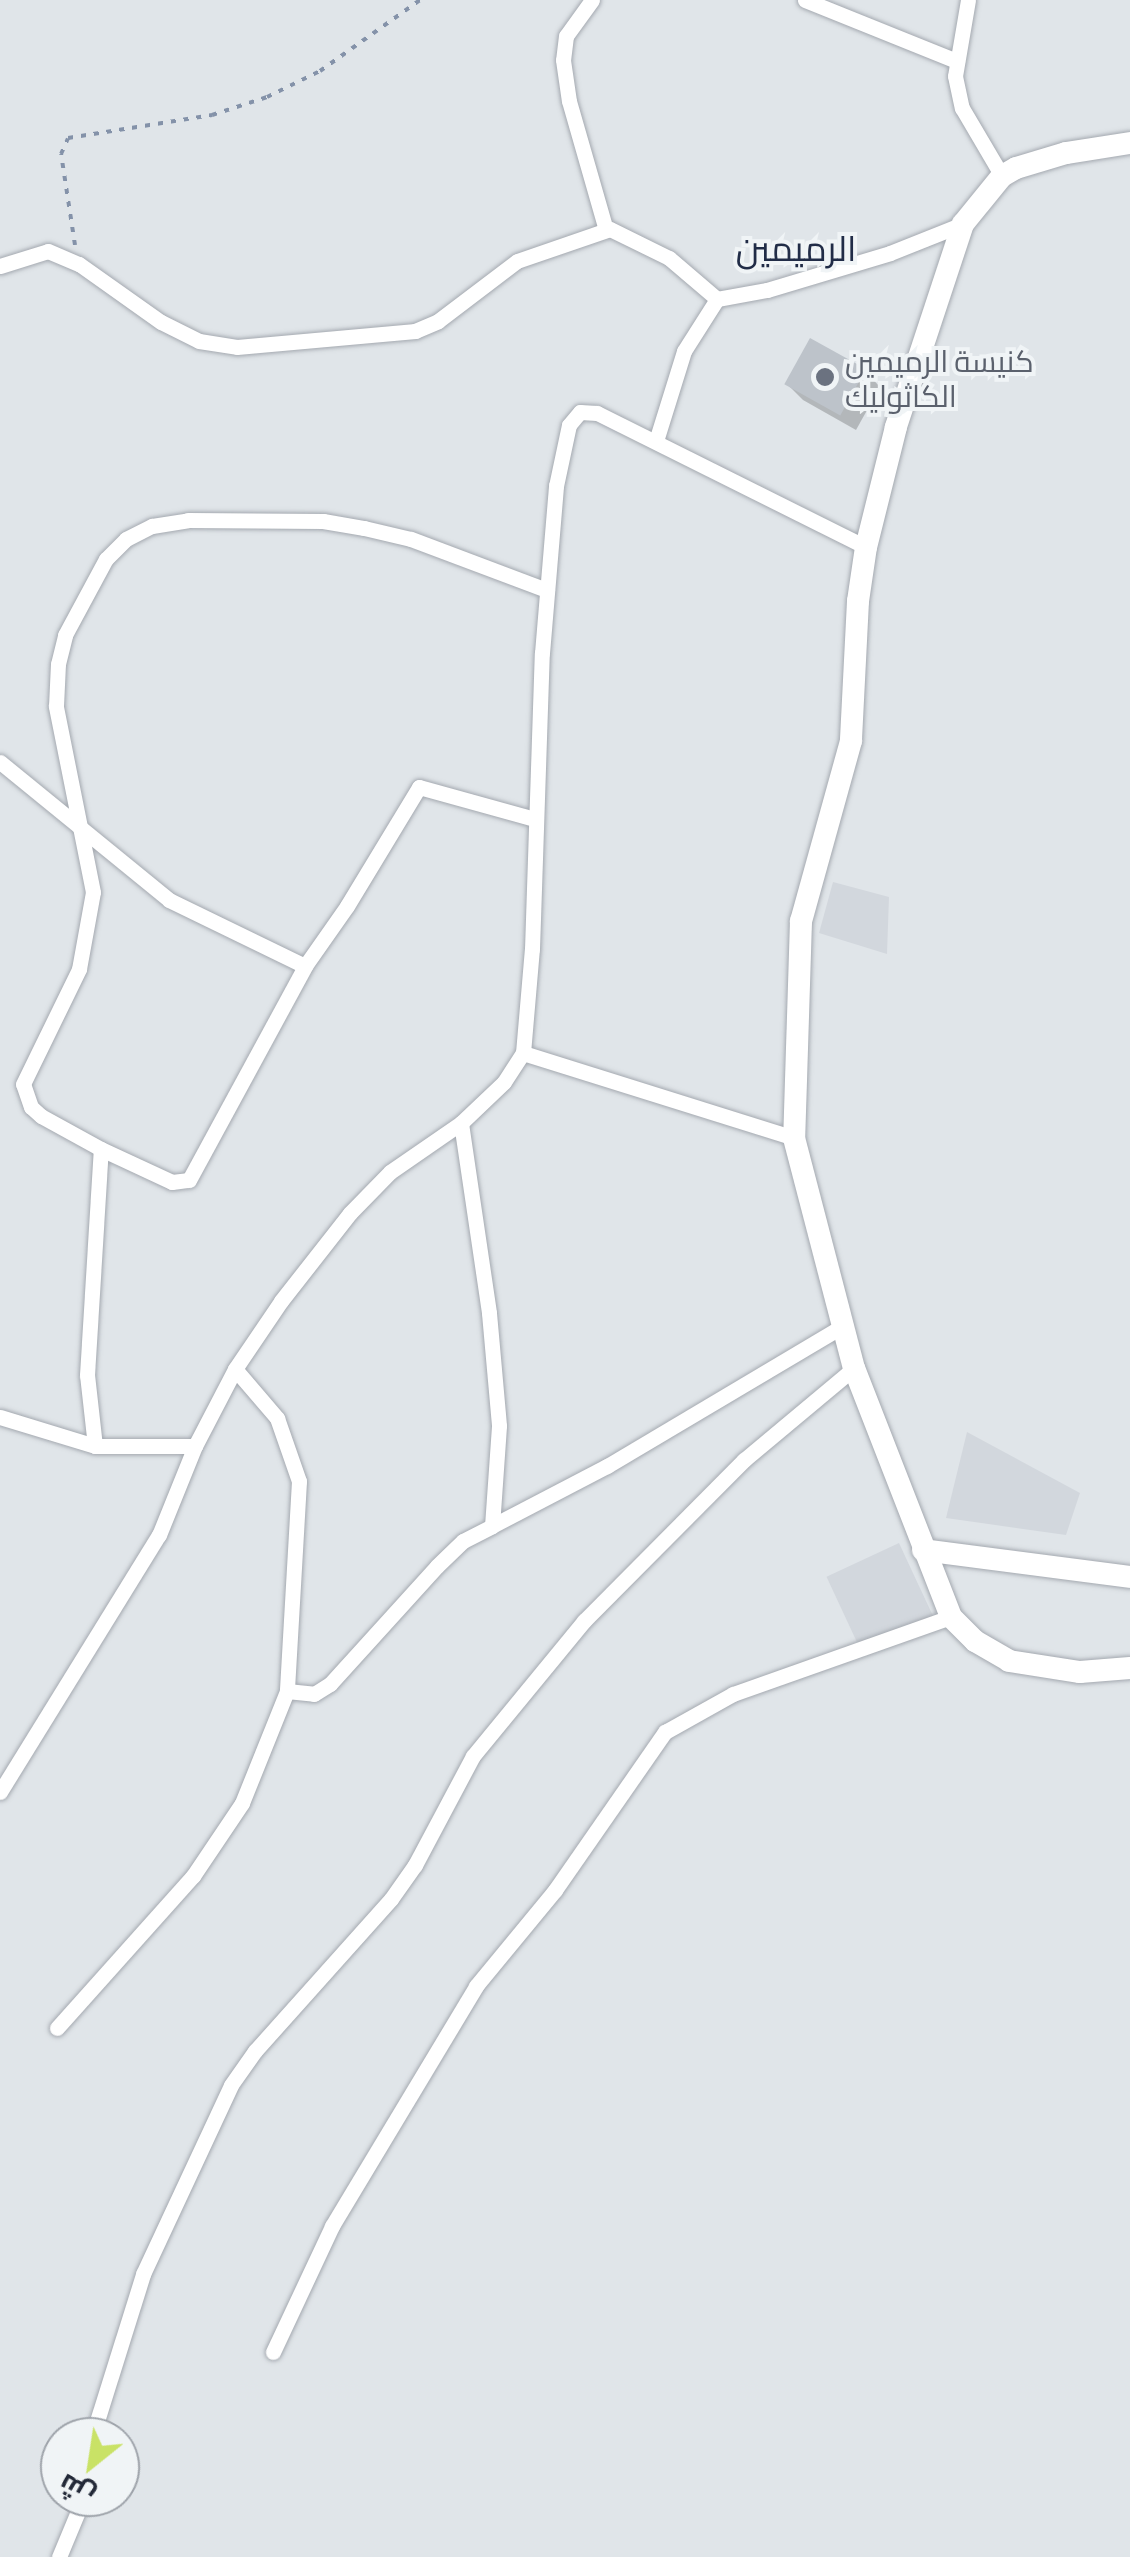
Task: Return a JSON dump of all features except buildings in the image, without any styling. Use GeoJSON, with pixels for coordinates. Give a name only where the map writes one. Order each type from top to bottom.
{"type":"FeatureCollection","features":[{"type":"Feature","properties":{"kind":"street"},"geometry":{"type":"LineString","coordinates":[[592,0],[566,36],[563,60],[569,101],[606,230]]}},
{"type":"Feature","properties":{"kind":"street"},"geometry":{"type":"LineString","coordinates":[[806,0],[956,62]]}},
{"type":"Feature","properties":{"kind":"street"},"geometry":{"type":"LineString","coordinates":[[968,0],[954,76],[962,108],[1002,176]]}},
{"type":"Feature","properties":{"kind":"street"},"geometry":{"type":"LineString","coordinates":[[1130,144],[1030,162],[1002,176],[963,224],[896,427],[866,547],[858,600],[851,741],[800,921],[794,1138],[840,1327],[951,1617],[975,1641],[1009,1662],[1080,1672],[1130,1668]]}},
{"type":"Feature","properties":{"kind":"street"},"geometry":{"type":"LineString","coordinates":[[0,266],[48,251],[79,264],[161,322],[199,341],[237,346],[415,331],[438,321],[517,262],[606,230],[669,258],[717,298],[766,290],[890,253],[963,224]]}},
{"type":"Feature","properties":{"kind":"street"},"geometry":{"type":"LineString","coordinates":[[656,441],[684,352],[717,298]]}},
{"type":"Feature","properties":{"kind":"street"},"geometry":{"type":"LineString","coordinates":[[0,1792],[159,1535],[234,1369],[350,1213],[390,1172],[461,1123],[504,1082],[523,1054],[532,949],[534,819],[547,590],[556,486],[570,424],[580,412],[597,413],[866,547]]}},
{"type":"Feature","properties":{"kind":"street"},"geometry":{"type":"LineString","coordinates":[[534,819],[419,787],[348,906],[305,966],[189,1180],[172,1182],[101,1149],[31,1107],[23,1084],[79,968],[89,929],[93,892],[56,706],[58,664],[79,602],[106,559],[126,539],[152,526],[188,520],[323,521],[411,539],[547,590]]}},
{"type":"Feature","properties":{"kind":"street"},"geometry":{"type":"LineString","coordinates":[[0,762],[169,900],[305,966]]}},
{"type":"Feature","properties":{"kind":"street"},"geometry":{"type":"LineString","coordinates":[[523,1054],[794,1138]]}},
{"type":"Feature","properties":{"kind":"street"},"geometry":{"type":"LineString","coordinates":[[461,1123],[489,1314],[498,1426],[492,1526]]}},
{"type":"Feature","properties":{"kind":"street"},"geometry":{"type":"LineString","coordinates":[[95,1446],[87,1375],[101,1149]]}},
{"type":"Feature","properties":{"kind":"street"},"geometry":{"type":"LineString","coordinates":[[288,1690],[314,1694],[330,1684],[450,1554],[492,1526],[607,1466],[840,1327]]}},
{"type":"Feature","properties":{"kind":"street"},"geometry":{"type":"LineString","coordinates":[[98,2417],[142,2274],[214,2120],[255,2052],[391,1899],[416,1864],[474,1756],[584,1621],[744,1460],[854,1368]]}},
{"type":"Feature","properties":{"kind":"street"},"geometry":{"type":"LineString","coordinates":[[57,2028],[193,1876],[242,1803],[288,1690],[298,1481],[276,1418],[234,1369]]}},
{"type":"Feature","properties":{"kind":"street"},"geometry":{"type":"LineString","coordinates":[[0,1417],[95,1446],[196,1446]]}},
{"type":"Feature","properties":{"kind":"street"},"geometry":{"type":"LineString","coordinates":[[923,1550],[1130,1577]]}},
{"type":"Feature","properties":{"kind":"street"},"geometry":{"type":"LineString","coordinates":[[272,2352],[332,2226],[476,1986],[555,1890],[665,1732],[733,1694],[951,1617]]}},
{"type":"Feature","properties":{"kind":"street"},"geometry":{"type":"LineString","coordinates":[[58,2557],[75,2517]]}},
{"type":"Feature","properties":{"kind":"path"},"geometry":{"type":"LineString","coordinates":[[79,264],[61,154],[68,138],[212,115],[268,98],[320,71],[420,0]]}},
{"type":"Feature","properties":{"kind":"shaded area"},"geometry":{"type":"Polygon","coordinates":[[[833,882],[889,897],[887,954],[819,933],[833,882]]]}},
{"type":"Feature","properties":{"kind":"shaded area"},"geometry":{"type":"Polygon","coordinates":[[[967,1432],[1080,1493],[1066,1535],[946,1518],[967,1432]]]}},
{"type":"Feature","properties":{"kind":"shaded area"},"geometry":{"type":"Polygon","coordinates":[[[899,1543],[934,1619],[862,1653],[826,1577],[899,1543]]]}},
{"type":"Feature","properties":{"kind":"place","name":"كنيسة الرميمين الكاثوليك"},"geometry":{"type":"Point","coordinates":[825,377]}},
{"type":"Feature","properties":{"kind":"district","name":"الرميمين"},"geometry":{"type":"Point","coordinates":[796,247]}}]}
